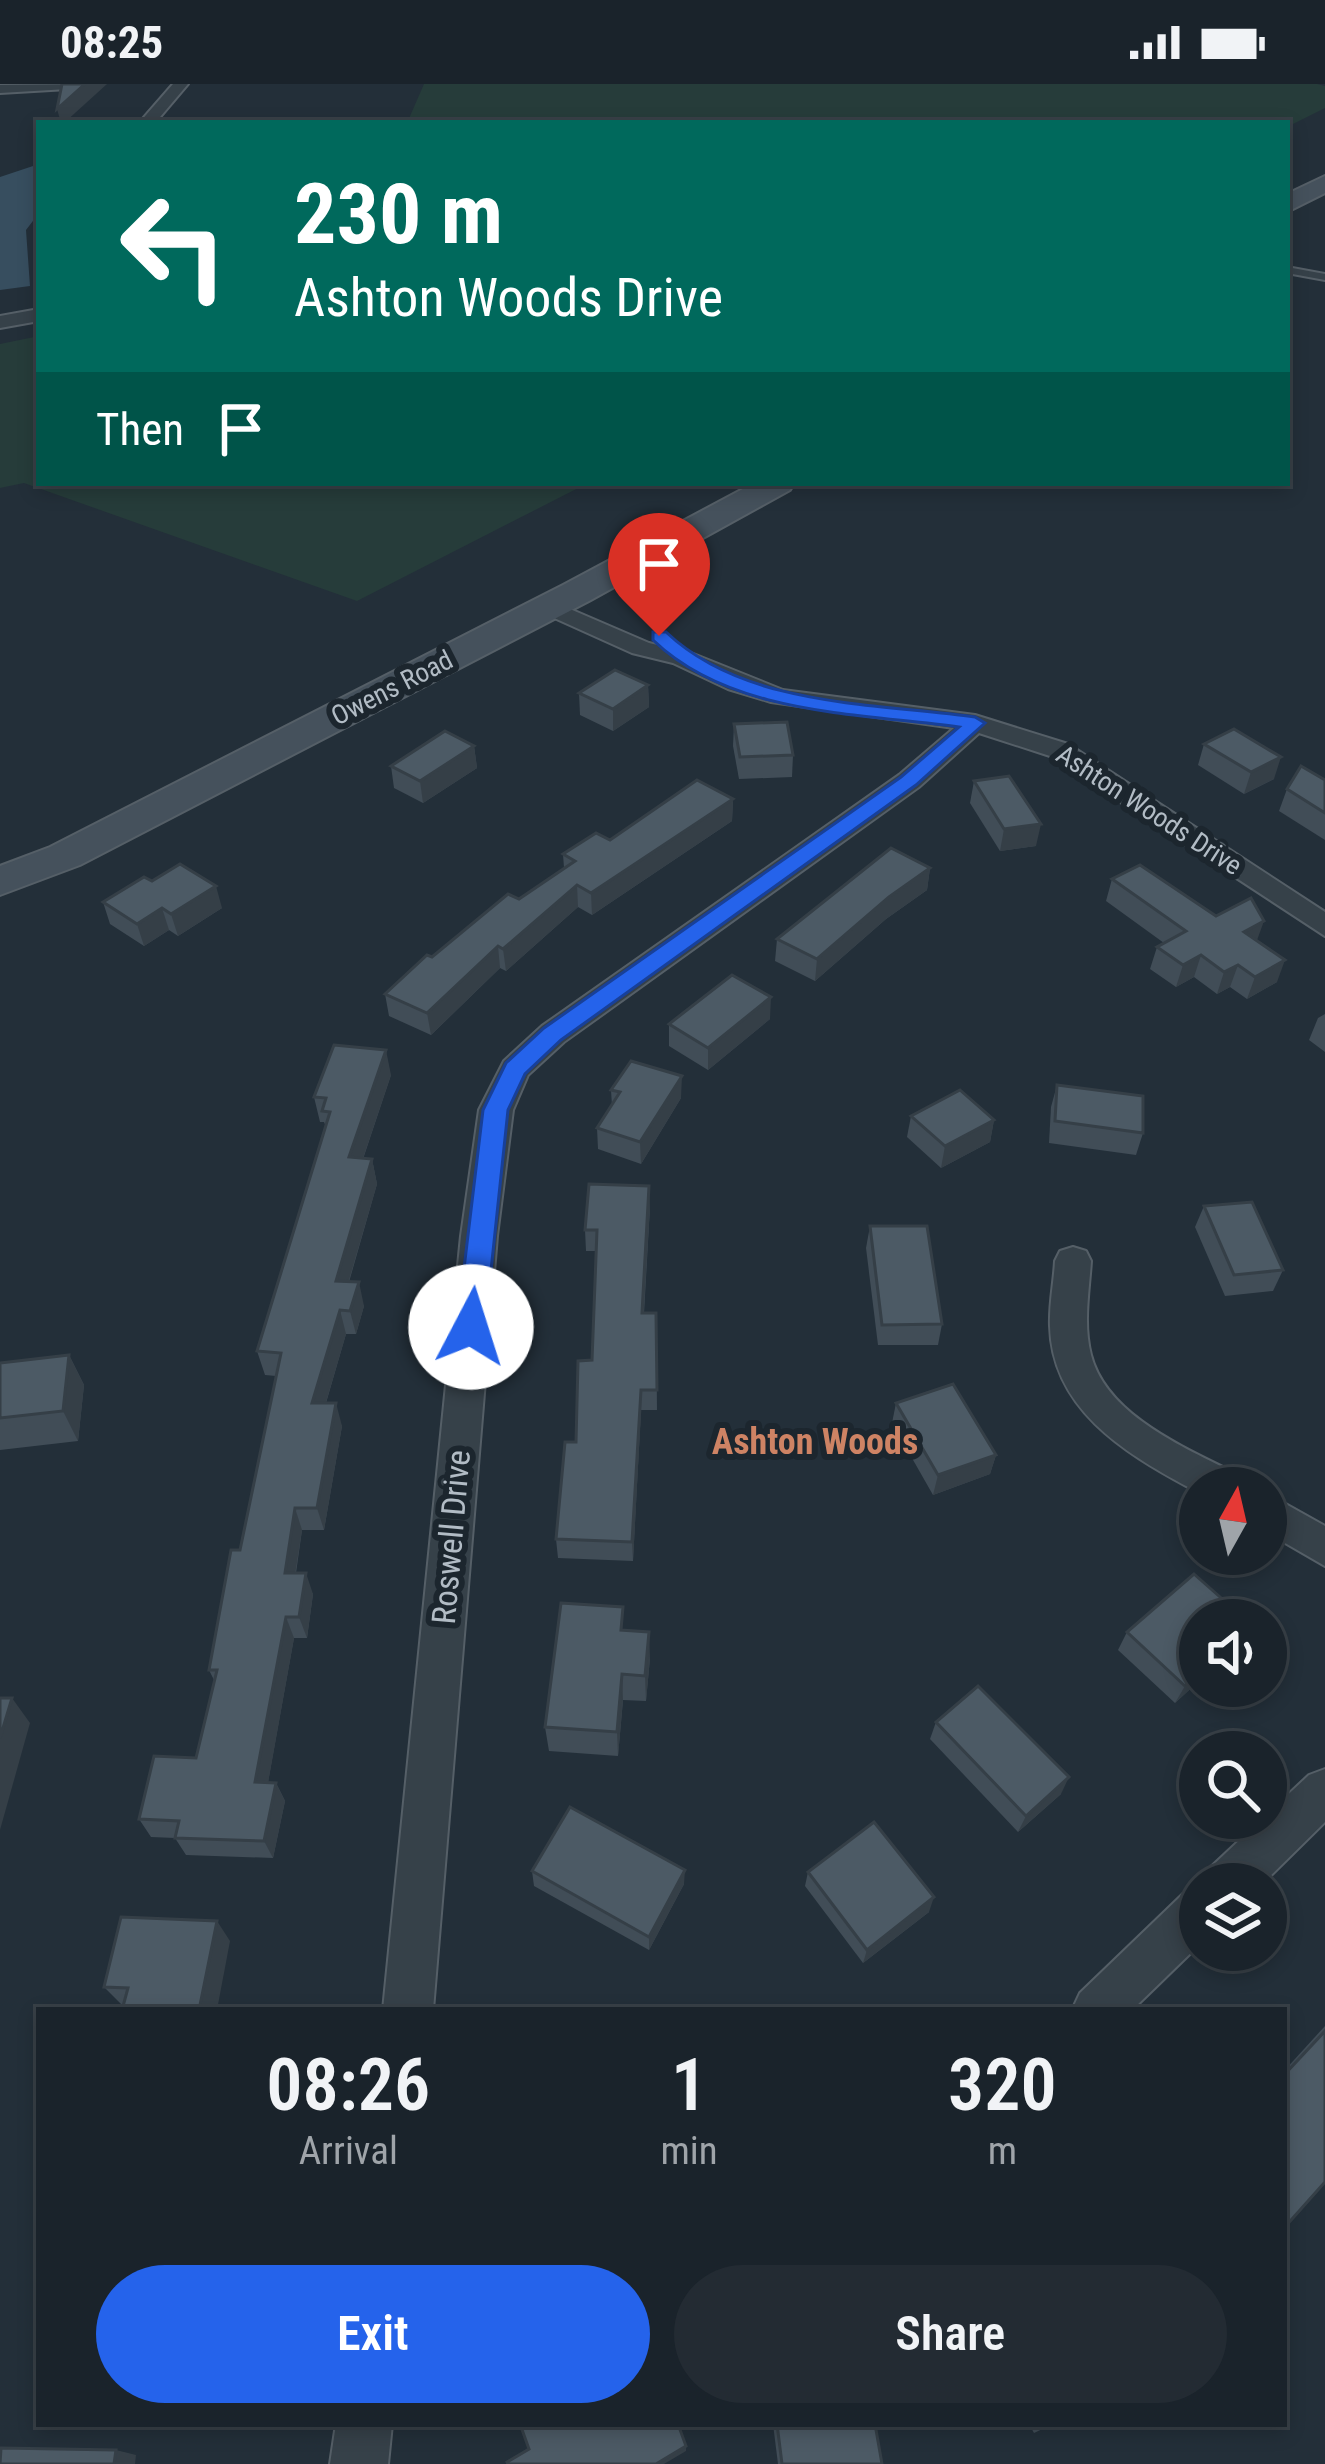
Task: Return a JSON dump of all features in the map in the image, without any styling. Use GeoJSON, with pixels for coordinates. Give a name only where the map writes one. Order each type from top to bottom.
{"type":"FeatureCollection","features":[{"type":"Feature","properties":{"kind":"street"},"geometry":{"type":"LineString","coordinates":[[0,89],[85,84]]}},
{"type":"Feature","properties":{"kind":"street"},"geometry":{"type":"LineString","coordinates":[[150,120],[181,84]]}},
{"type":"Feature","properties":{"kind":"street"},"geometry":{"type":"LineString","coordinates":[[1290,201],[1325,183]]}},
{"type":"Feature","properties":{"kind":"street"},"geometry":{"type":"LineString","coordinates":[[0,322],[36,316]]}},
{"type":"Feature","properties":{"kind":"street","name":"Owens Road"},"geometry":{"type":"LineString","coordinates":[[0,881],[65,856],[772,486]]}},
{"type":"Feature","properties":{"kind":"street","name":"Ashton Woods Drive"},"geometry":{"type":"LineString","coordinates":[[562,600],[641,647],[682,658],[737,684],[781,697],[975,723],[1059,750],[1325,926]]}},
{"type":"Feature","properties":{"kind":"street","name":"Roswell Drive"},"geometry":{"type":"LineString","coordinates":[[407,2007],[479,1236],[496,1110],[515,1070],[553,1034],[909,781],[975,723]]}},
{"type":"Feature","properties":{"kind":"street"},"geometry":{"type":"LineString","coordinates":[[1073,1261],[1068,1331],[1078,1375],[1111,1418],[1187,1467]]}},
{"type":"Feature","properties":{"kind":"street"},"geometry":{"type":"LineString","coordinates":[[1287,1524],[1325,1548]]}},
{"type":"Feature","properties":{"kind":"street"},"geometry":{"type":"LineString","coordinates":[[1250,1863],[1325,1791]]}},
{"type":"Feature","properties":{"kind":"street"},"geometry":{"type":"LineString","coordinates":[[1100,2007],[1179,1931]]}},
{"type":"Feature","properties":{"kind":"street"},"geometry":{"type":"LineString","coordinates":[[359,2464],[364,2427]]}},
{"type":"Feature","properties":{"kind":"lane"},"geometry":{"type":"LineString","coordinates":[[1290,271],[1325,277]]}},
{"type":"Feature","properties":{"kind":"green space"},"geometry":{"type":"Polygon","coordinates":[[[424,84],[1325,86],[1325,108],[1290,126],[1290,120],[408,120],[424,84]]]}},
{"type":"Feature","properties":{"kind":"green space"},"geometry":{"type":"Polygon","coordinates":[[[36,337],[36,486],[582,486],[357,601],[24,483],[0,488],[0,344],[36,337]]]}},
{"type":"Feature","properties":{"kind":"water"},"geometry":{"type":"Polygon","coordinates":[[[36,165],[36,217],[26,230],[30,286],[0,290],[0,177],[36,165]]]}},
{"type":"Feature","properties":{"kind":"building"},"geometry":{"type":"Polygon","coordinates":[[[62,84],[85,84],[57,109],[62,84]]]}},
{"type":"Feature","properties":{"kind":"building"},"geometry":{"type":"Polygon","coordinates":[[[615,670],[648,685],[613,709],[579,693],[615,670]]]}},
{"type":"Feature","properties":{"kind":"building"},"geometry":{"type":"Polygon","coordinates":[[[787,722],[793,755],[740,757],[734,724],[787,722]]]}},
{"type":"Feature","properties":{"kind":"building"},"geometry":{"type":"Polygon","coordinates":[[[1234,729],[1281,757],[1251,772],[1204,744],[1234,729]]]}},
{"type":"Feature","properties":{"kind":"building"},"geometry":{"type":"Polygon","coordinates":[[[445,731],[474,746],[420,781],[391,766],[445,731]]]}},
{"type":"Feature","properties":{"kind":"building"},"geometry":{"type":"Polygon","coordinates":[[[1301,766],[1325,780],[1325,813],[1287,789],[1301,766]]]}},
{"type":"Feature","properties":{"kind":"building"},"geometry":{"type":"Polygon","coordinates":[[[1009,776],[1041,824],[1004,829],[974,781],[1009,776]]]}},
{"type":"Feature","properties":{"kind":"building"},"geometry":{"type":"Polygon","coordinates":[[[697,780],[733,799],[591,893],[577,885],[503,949],[498,946],[427,1013],[385,994],[427,955],[432,957],[508,894],[519,899],[575,861],[563,854],[596,833],[610,840],[697,780]]]}},
{"type":"Feature","properties":{"kind":"building"},"geometry":{"type":"Polygon","coordinates":[[[891,848],[930,868],[817,959],[777,939],[891,848]]]}},
{"type":"Feature","properties":{"kind":"building"},"geometry":{"type":"Polygon","coordinates":[[[180,864],[216,886],[171,914],[162,908],[137,924],[103,902],[144,877],[152,881],[180,864]]]}},
{"type":"Feature","properties":{"kind":"building"},"geometry":{"type":"Polygon","coordinates":[[[1140,865],[1216,916],[1251,898],[1264,921],[1244,932],[1285,960],[1255,977],[1238,965],[1224,972],[1201,955],[1183,965],[1157,947],[1186,931],[1112,879],[1140,865]]]}},
{"type":"Feature","properties":{"kind":"building"},"geometry":{"type":"Polygon","coordinates":[[[732,975],[771,997],[708,1048],[669,1024],[732,975]]]}},
{"type":"Feature","properties":{"kind":"building"},"geometry":{"type":"Polygon","coordinates":[[[334,1045],[386,1050],[349,1157],[372,1159],[336,1281],[359,1282],[350,1311],[340,1310],[312,1403],[336,1403],[317,1508],[295,1508],[285,1573],[306,1573],[299,1617],[286,1617],[255,1782],[276,1783],[264,1841],[175,1838],[179,1821],[139,1819],[154,1756],[196,1758],[217,1670],[209,1670],[231,1550],[240,1550],[281,1353],[257,1351],[330,1112],[322,1111],[326,1098],[314,1097],[334,1045]]]}},
{"type":"Feature","properties":{"kind":"building"},"geometry":{"type":"Polygon","coordinates":[[[631,1061],[682,1076],[640,1142],[597,1128],[620,1092],[611,1090],[631,1061]]]}},
{"type":"Feature","properties":{"kind":"building"},"geometry":{"type":"Polygon","coordinates":[[[1057,1085],[1143,1096],[1143,1133],[1055,1121],[1057,1085]]]}},
{"type":"Feature","properties":{"kind":"building"},"geometry":{"type":"Polygon","coordinates":[[[960,1090],[994,1120],[945,1146],[911,1116],[960,1090]]]}},
{"type":"Feature","properties":{"kind":"building"},"geometry":{"type":"Polygon","coordinates":[[[589,1184],[649,1186],[642,1313],[656,1313],[657,1390],[641,1390],[632,1542],[556,1539],[565,1442],[576,1442],[578,1361],[592,1360],[597,1230],[585,1230],[589,1184]]]}},
{"type":"Feature","properties":{"kind":"building"},"geometry":{"type":"Polygon","coordinates":[[[1252,1202],[1283,1270],[1234,1275],[1204,1206],[1252,1202]]]}},
{"type":"Feature","properties":{"kind":"building"},"geometry":{"type":"Polygon","coordinates":[[[870,1226],[927,1226],[942,1324],[882,1325],[870,1226]]]}},
{"type":"Feature","properties":{"kind":"building"},"geometry":{"type":"Polygon","coordinates":[[[69,1355],[63,1411],[0,1418],[0,1363],[69,1355]]]}},
{"type":"Feature","properties":{"kind":"building"},"geometry":{"type":"Polygon","coordinates":[[[953,1384],[996,1455],[938,1475],[896,1403],[953,1384]]]}},
{"type":"Feature","properties":{"kind":"building"},"geometry":{"type":"Polygon","coordinates":[[[1193,1575],[1222,1599],[1179,1599],[1179,1680],[1127,1632],[1193,1575]]]}},
{"type":"Feature","properties":{"kind":"building"},"geometry":{"type":"Polygon","coordinates":[[[561,1603],[623,1607],[621,1630],[649,1632],[645,1676],[622,1674],[617,1732],[545,1727],[561,1603]]]}},
{"type":"Feature","properties":{"kind":"building"},"geometry":{"type":"Polygon","coordinates":[[[978,1686],[1069,1777],[1026,1816],[936,1722],[978,1686]]]}},
{"type":"Feature","properties":{"kind":"building"},"geometry":{"type":"Polygon","coordinates":[[[0,1698],[12,1698],[0,1738],[0,1698]]]}},
{"type":"Feature","properties":{"kind":"building"},"geometry":{"type":"Polygon","coordinates":[[[570,1807],[685,1870],[649,1937],[532,1871],[570,1807]]]}},
{"type":"Feature","properties":{"kind":"building"},"geometry":{"type":"Polygon","coordinates":[[[874,1822],[934,1897],[867,1950],[808,1872],[874,1822]]]}},
{"type":"Feature","properties":{"kind":"building"},"geometry":{"type":"Polygon","coordinates":[[[121,1917],[217,1921],[200,2007],[123,2007],[128,1988],[104,1987],[121,1917]]]}},
{"type":"Feature","properties":{"kind":"building"},"geometry":{"type":"Polygon","coordinates":[[[1325,2031],[1325,2182],[1287,2225],[1287,2072],[1325,2031]]]}},
{"type":"Feature","properties":{"kind":"building"},"geometry":{"type":"Polygon","coordinates":[[[521,2427],[679,2427],[686,2446],[656,2464],[508,2464],[529,2449],[521,2427]]]}},
{"type":"Feature","properties":{"kind":"building"},"geometry":{"type":"Polygon","coordinates":[[[777,2427],[876,2427],[882,2464],[782,2464],[777,2427]]]}},
{"type":"Feature","properties":{"kind":"building"},"geometry":{"type":"Polygon","coordinates":[[[1,2448],[116,2450],[114,2464],[0,2464],[1,2448]]]}},
{"type":"Feature","properties":{"kind":"district","name":"Ashton Woods"},"geometry":{"type":"Point","coordinates":[815,1442]}},
{"type":"Feature","properties":{"kind":"route"},"geometry":{"type":"LineString","coordinates":[[471,1327],[496,1110],[515,1070],[553,1034],[909,781],[975,723],[781,697],[737,684],[682,658],[659,636]]}}]}
